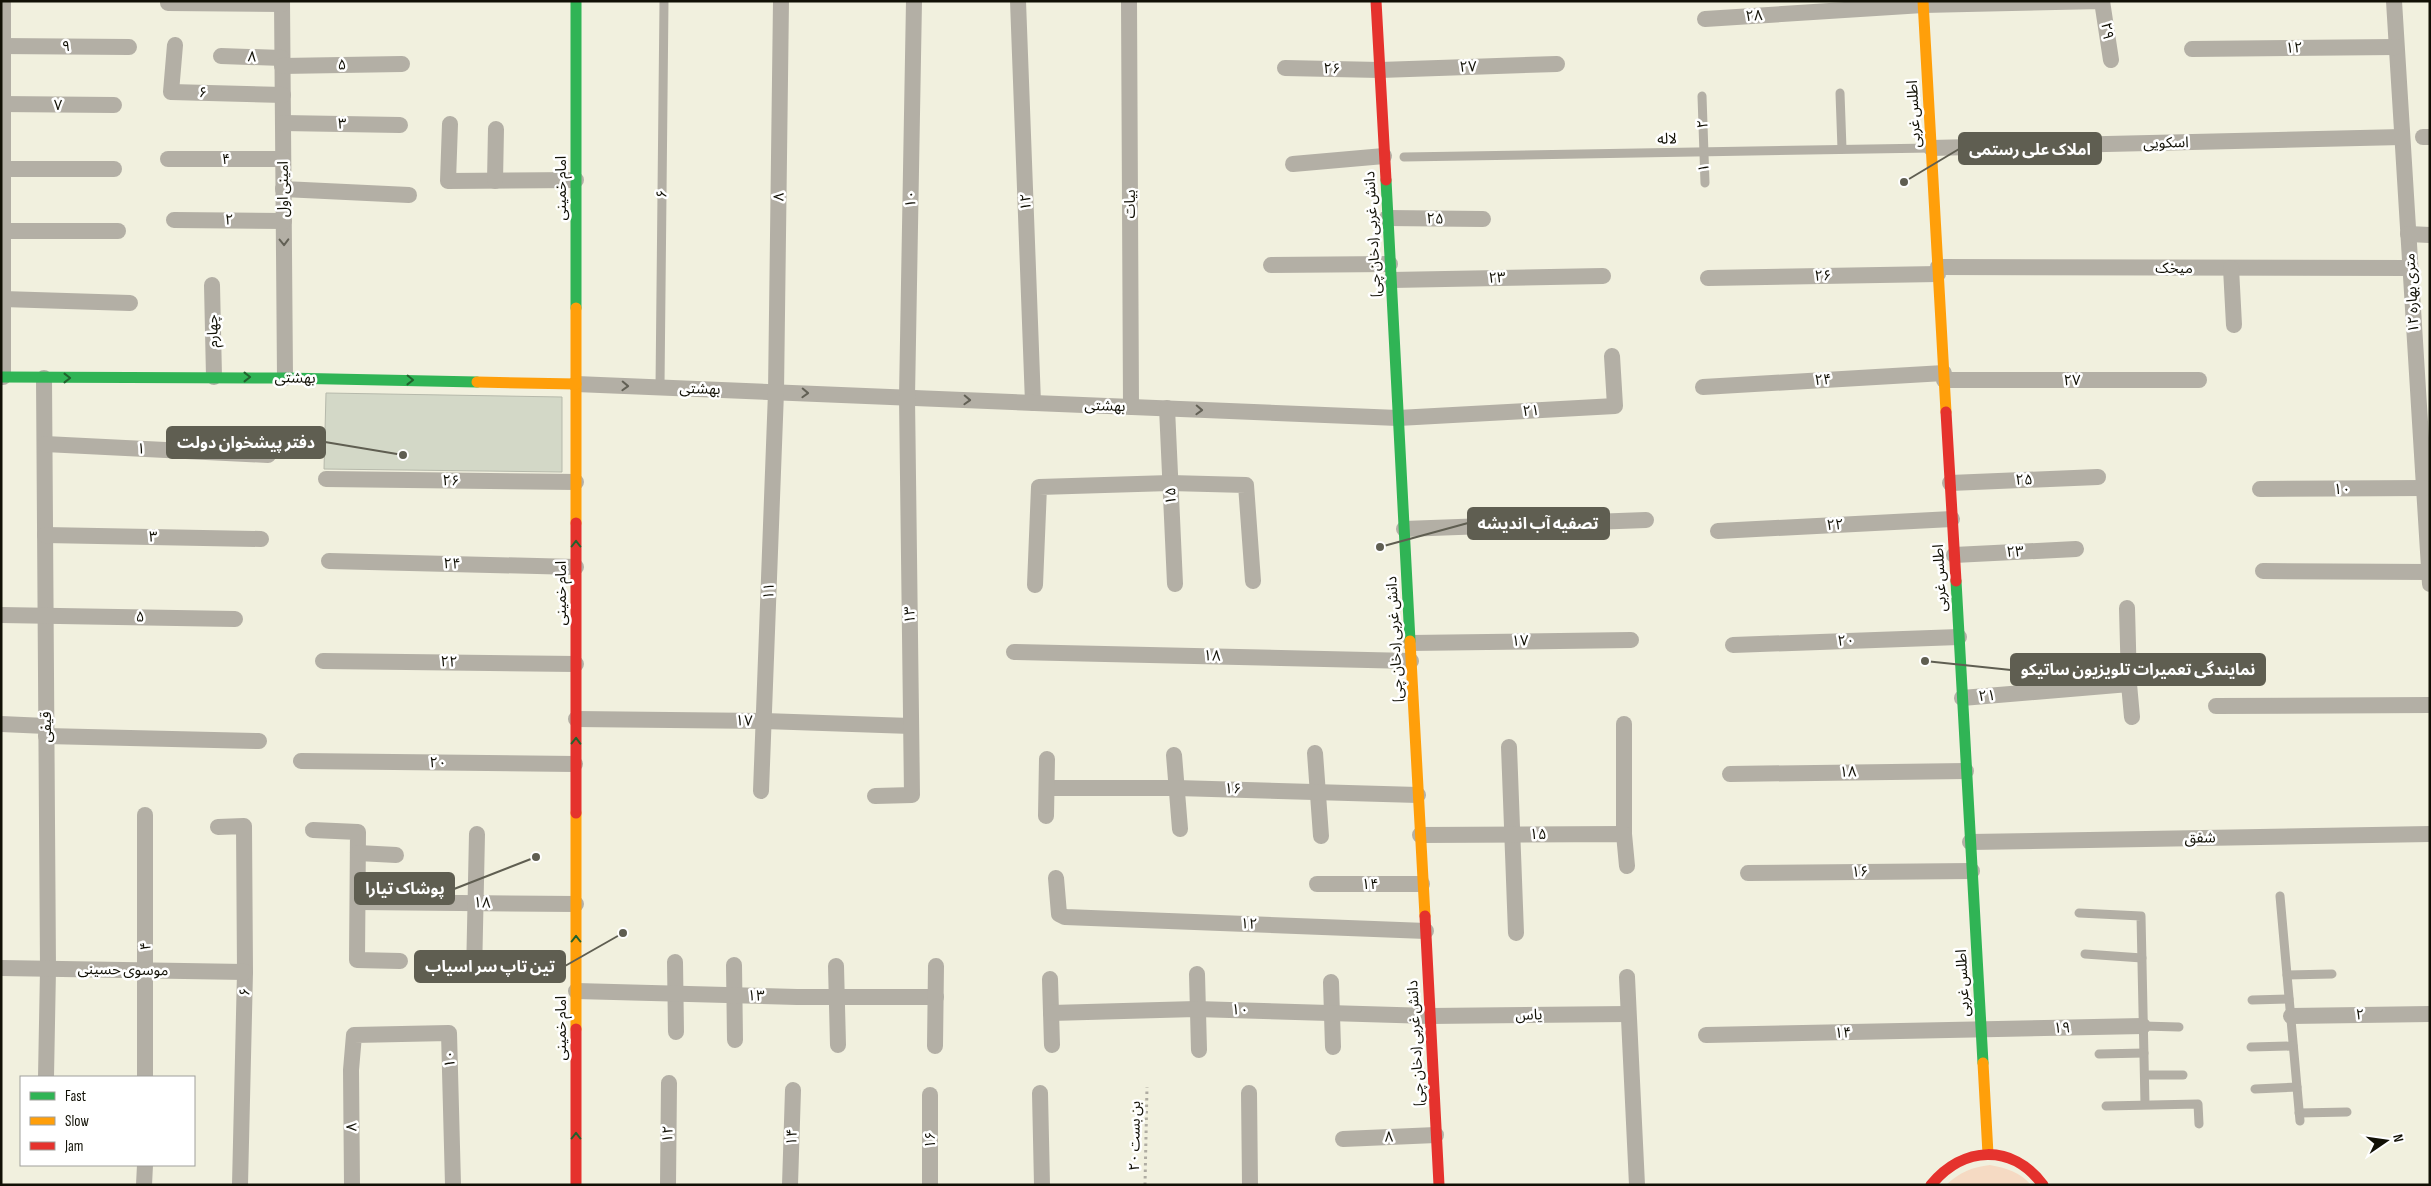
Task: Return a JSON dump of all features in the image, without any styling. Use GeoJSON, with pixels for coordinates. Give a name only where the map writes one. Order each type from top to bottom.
{"type":"FeatureCollection","features":[{"type":"Feature","properties":{"kind":"street"},"geometry":{"type":"LineString","coordinates":[[2,377],[3,1]]}},
{"type":"Feature","properties":{"kind":"street","name":"امام خمینی"},"geometry":{"type":"LineString","coordinates":[[576,1],[576,1185]]}},
{"type":"Feature","properties":{"kind":"street","name":"۸"},"geometry":{"type":"LineString","coordinates":[[776,392],[781,1]]}},
{"type":"Feature","properties":{"kind":"street","name":"۱۰"},"geometry":{"type":"LineString","coordinates":[[907,398],[914,1]]}},
{"type":"Feature","properties":{"kind":"street","name":"۱۲"},"geometry":{"type":"LineString","coordinates":[[1018,1],[1033,403]]}},
{"type":"Feature","properties":{"kind":"street","name":"بیات"},"geometry":{"type":"LineString","coordinates":[[1129,1],[1131,407]]}},
{"type":"Feature","properties":{"kind":"street","name":"دانش غربی (دخان چی)"},"geometry":{"type":"LineString","coordinates":[[1376,1],[1439,1185]]}},
{"type":"Feature","properties":{"kind":"street","name":"۲۹"},"geometry":{"type":"LineString","coordinates":[[1923,3],[2102,1],[2111,60]]}},
{"type":"Feature","properties":{"kind":"street","name":"۱۲ متری بهاره"},"geometry":{"type":"LineString","coordinates":[[2394,1],[2410,268],[2424,381],[2426,448],[2424,488],[2428,511],[2429,578]]}},
{"type":"Feature","properties":{"kind":"street"},"geometry":{"type":"LineString","coordinates":[[168,4],[282,3]]}},
{"type":"Feature","properties":{"kind":"street","name":"امینی اول"},"geometry":{"type":"LineString","coordinates":[[282,3],[285,378]]}},
{"type":"Feature","properties":{"kind":"street","name":"۲۸"},"geometry":{"type":"LineString","coordinates":[[1705,19],[1923,3]]}},
{"type":"Feature","properties":{"kind":"street","name":"اطلس غربی"},"geometry":{"type":"LineString","coordinates":[[1923,3],[1988,1154]]}},
{"type":"Feature","properties":{"kind":"street","name":"۶"},"geometry":{"type":"LineString","coordinates":[[175,45],[171,92],[282,95]]}},
{"type":"Feature","properties":{"kind":"street","name":"۹"},"geometry":{"type":"LineString","coordinates":[[2,46],[129,47]]}},
{"type":"Feature","properties":{"kind":"street","name":"۱۲"},"geometry":{"type":"LineString","coordinates":[[2192,49],[2396,47]]}},
{"type":"Feature","properties":{"kind":"street","name":"۸"},"geometry":{"type":"LineString","coordinates":[[221,56],[282,62]]}},
{"type":"Feature","properties":{"kind":"street","name":"۵"},"geometry":{"type":"LineString","coordinates":[[282,62],[402,64]]}},
{"type":"Feature","properties":{"kind":"street","name":"۲۷"},"geometry":{"type":"LineString","coordinates":[[1380,70],[1557,64]]}},
{"type":"Feature","properties":{"kind":"street","name":"۲۶"},"geometry":{"type":"LineString","coordinates":[[1285,68],[1380,70]]}},
{"type":"Feature","properties":{"kind":"street","name":"۷"},"geometry":{"type":"LineString","coordinates":[[2,104],[114,105]]}},
{"type":"Feature","properties":{"kind":"street","name":"۳"},"geometry":{"type":"LineString","coordinates":[[283,123],[400,125]]}},
{"type":"Feature","properties":{"kind":"street"},"geometry":{"type":"LineString","coordinates":[[450,124],[448,181],[576,180]]}},
{"type":"Feature","properties":{"kind":"street"},"geometry":{"type":"LineString","coordinates":[[495,181],[496,129]]}},
{"type":"Feature","properties":{"kind":"street","name":"اسکویی"},"geometry":{"type":"LineString","coordinates":[[1931,148],[2402,137]]}},
{"type":"Feature","properties":{"kind":"street"},"geometry":{"type":"LineString","coordinates":[[1293,164],[1384,156]]}},
{"type":"Feature","properties":{"kind":"street","name":"۴"},"geometry":{"type":"LineString","coordinates":[[168,159],[283,160]]}},
{"type":"Feature","properties":{"kind":"street"},"geometry":{"type":"LineString","coordinates":[[2,169],[114,169]]}},
{"type":"Feature","properties":{"kind":"street"},"geometry":{"type":"LineString","coordinates":[[283,189],[409,195]]}},
{"type":"Feature","properties":{"kind":"street","name":"۲۵"},"geometry":{"type":"LineString","coordinates":[[1388,218],[1483,219]]}},
{"type":"Feature","properties":{"kind":"street","name":"۲"},"geometry":{"type":"LineString","coordinates":[[174,220],[284,221]]}},
{"type":"Feature","properties":{"kind":"street"},"geometry":{"type":"LineString","coordinates":[[2,230],[118,232]]}},
{"type":"Feature","properties":{"kind":"street"},"geometry":{"type":"LineString","coordinates":[[2408,234],[2430,235]]}},
{"type":"Feature","properties":{"kind":"street","name":"۲۳"},"geometry":{"type":"LineString","coordinates":[[1271,265],[1390,272],[1603,276]]}},
{"type":"Feature","properties":{"kind":"street"},"geometry":{"type":"LineString","coordinates":[[2231,268],[2234,325]]}},
{"type":"Feature","properties":{"kind":"street","name":"میخک"},"geometry":{"type":"LineString","coordinates":[[1938,271],[2410,268]]}},
{"type":"Feature","properties":{"kind":"street","name":"۲۶"},"geometry":{"type":"LineString","coordinates":[[1708,278],[1938,271]]}},
{"type":"Feature","properties":{"kind":"street","name":"چهارم"},"geometry":{"type":"LineString","coordinates":[[212,285],[214,377]]}},
{"type":"Feature","properties":{"kind":"street"},"geometry":{"type":"LineString","coordinates":[[2,304],[130,302]]}},
{"type":"Feature","properties":{"kind":"street","name":"۲۱"},"geometry":{"type":"LineString","coordinates":[[1398,418],[1615,406],[1612,356]]}},
{"type":"Feature","properties":{"kind":"street","name":"۲۷"},"geometry":{"type":"LineString","coordinates":[[1944,376],[2199,380]]}},
{"type":"Feature","properties":{"kind":"street","name":"۲۴"},"geometry":{"type":"LineString","coordinates":[[1703,387],[1944,376]]}},
{"type":"Feature","properties":{"kind":"street","name":"بهشتی"},"geometry":{"type":"LineString","coordinates":[[2,377],[214,377],[576,384],[1398,418]]}},
{"type":"Feature","properties":{"kind":"street","name":"قیفی"},"geometry":{"type":"LineString","coordinates":[[44,378],[48,969],[46,1076]]}},
{"type":"Feature","properties":{"kind":"street","name":"۱۱"},"geometry":{"type":"LineString","coordinates":[[761,791],[776,392]]}},
{"type":"Feature","properties":{"kind":"street","name":"۱۳"},"geometry":{"type":"LineString","coordinates":[[875,796],[912,795],[907,398]]}},
{"type":"Feature","properties":{"kind":"street","name":"۱۵"},"geometry":{"type":"LineString","coordinates":[[1167,408],[1175,584]]}},
{"type":"Feature","properties":{"kind":"street","name":"۱"},"geometry":{"type":"LineString","coordinates":[[45,444],[268,455]]}},
{"type":"Feature","properties":{"kind":"street","name":"۲۵"},"geometry":{"type":"LineString","coordinates":[[1950,483],[2098,476]]}},
{"type":"Feature","properties":{"kind":"street","name":"۲۶"},"geometry":{"type":"LineString","coordinates":[[326,479],[576,482]]}},
{"type":"Feature","properties":{"kind":"street"},"geometry":{"type":"LineString","coordinates":[[1034,585],[1039,487],[1170,483],[1246,485],[1253,581]]}},
{"type":"Feature","properties":{"kind":"street","name":"۱۰"},"geometry":{"type":"LineString","coordinates":[[2260,489],[2424,488]]}},
{"type":"Feature","properties":{"kind":"street","name":"۲۲"},"geometry":{"type":"LineString","coordinates":[[1718,531],[1952,519]]}},
{"type":"Feature","properties":{"kind":"street"},"geometry":{"type":"LineString","coordinates":[[1404,529],[1646,520]]}},
{"type":"Feature","properties":{"kind":"street","name":"۳"},"geometry":{"type":"LineString","coordinates":[[45,535],[261,539]]}},
{"type":"Feature","properties":{"kind":"street","name":"۲۳"},"geometry":{"type":"LineString","coordinates":[[1954,555],[2076,550]]}},
{"type":"Feature","properties":{"kind":"street","name":"۲۴"},"geometry":{"type":"LineString","coordinates":[[328,561],[576,567]]}},
{"type":"Feature","properties":{"kind":"street"},"geometry":{"type":"LineString","coordinates":[[2263,570],[2429,578]]}},
{"type":"Feature","properties":{"kind":"street"},"geometry":{"type":"LineString","coordinates":[[2127,608],[2132,717]]}},
{"type":"Feature","properties":{"kind":"street"},"geometry":{"type":"LineString","coordinates":[[1,615],[46,616]]}},
{"type":"Feature","properties":{"kind":"street","name":"۵"},"geometry":{"type":"LineString","coordinates":[[46,616],[235,619]]}},
{"type":"Feature","properties":{"kind":"street","name":"۲۰"},"geometry":{"type":"LineString","coordinates":[[1732,646],[1959,637]]}},
{"type":"Feature","properties":{"kind":"street","name":"۱۷"},"geometry":{"type":"LineString","coordinates":[[1410,643],[1631,640]]}},
{"type":"Feature","properties":{"kind":"street","name":"۱۸"},"geometry":{"type":"LineString","coordinates":[[1014,652],[1411,661]]}},
{"type":"Feature","properties":{"kind":"street","name":"۲۲"},"geometry":{"type":"LineString","coordinates":[[323,661],[576,664]]}},
{"type":"Feature","properties":{"kind":"street","name":"۲۱"},"geometry":{"type":"LineString","coordinates":[[1962,698],[2129,684]]}},
{"type":"Feature","properties":{"kind":"street"},"geometry":{"type":"LineString","coordinates":[[2216,706],[2430,705]]}},
{"type":"Feature","properties":{"kind":"street","name":"۱۷"},"geometry":{"type":"LineString","coordinates":[[576,719],[764,721],[911,726]]}},
{"type":"Feature","properties":{"kind":"street"},"geometry":{"type":"LineString","coordinates":[[1,724],[46,731],[259,741]]}},
{"type":"Feature","properties":{"kind":"street"},"geometry":{"type":"LineString","coordinates":[[1624,724],[1624,834],[1627,866]]}},
{"type":"Feature","properties":{"kind":"street"},"geometry":{"type":"LineString","coordinates":[[1509,747],[1516,933]]}},
{"type":"Feature","properties":{"kind":"street"},"geometry":{"type":"LineString","coordinates":[[1315,753],[1321,836]]}},
{"type":"Feature","properties":{"kind":"street"},"geometry":{"type":"LineString","coordinates":[[1174,755],[1180,829]]}},
{"type":"Feature","properties":{"kind":"street"},"geometry":{"type":"LineString","coordinates":[[1046,816],[1047,759]]}},
{"type":"Feature","properties":{"kind":"street","name":"۲۰"},"geometry":{"type":"LineString","coordinates":[[301,761],[575,764]]}},
{"type":"Feature","properties":{"kind":"street","name":"۱۸"},"geometry":{"type":"LineString","coordinates":[[1730,774],[1966,771]]}},
{"type":"Feature","properties":{"kind":"street","name":"۱۶"},"geometry":{"type":"LineString","coordinates":[[1047,788],[1176,788],[1418,795]]}},
{"type":"Feature","properties":{"kind":"street","name":"۴"},"geometry":{"type":"LineString","coordinates":[[145,815],[146,1076]]}},
{"type":"Feature","properties":{"kind":"street","name":"۶"},"geometry":{"type":"LineString","coordinates":[[218,827],[244,826],[245,972],[240,1185]]}},
{"type":"Feature","properties":{"kind":"street"},"geometry":{"type":"LineString","coordinates":[[313,830],[358,832],[356,960],[400,961]]}},
{"type":"Feature","properties":{"kind":"street"},"geometry":{"type":"LineString","coordinates":[[474,975],[477,834]]}},
{"type":"Feature","properties":{"kind":"street","name":"۱۵"},"geometry":{"type":"LineString","coordinates":[[1420,835],[1624,834]]}},
{"type":"Feature","properties":{"kind":"street","name":"شفق"},"geometry":{"type":"LineString","coordinates":[[1970,842],[2430,834]]}},
{"type":"Feature","properties":{"kind":"street"},"geometry":{"type":"LineString","coordinates":[[358,853],[396,855]]}},
{"type":"Feature","properties":{"kind":"street","name":"۱۶"},"geometry":{"type":"LineString","coordinates":[[1748,873],[1972,871]]}},
{"type":"Feature","properties":{"kind":"street","name":"۱۲"},"geometry":{"type":"LineString","coordinates":[[1056,878],[1059,914],[1065,917],[1426,931]]}},
{"type":"Feature","properties":{"kind":"street","name":"۱۴"},"geometry":{"type":"LineString","coordinates":[[1317,884],[1422,884]]}},
{"type":"Feature","properties":{"kind":"street","name":"۱۸"},"geometry":{"type":"LineString","coordinates":[[358,902],[576,904]]}},
{"type":"Feature","properties":{"kind":"street"},"geometry":{"type":"LineString","coordinates":[[675,962],[676,1032]]}},
{"type":"Feature","properties":{"kind":"street"},"geometry":{"type":"LineString","coordinates":[[734,965],[735,1040]]}},
{"type":"Feature","properties":{"kind":"street"},"geometry":{"type":"LineString","coordinates":[[836,966],[838,1045]]}},
{"type":"Feature","properties":{"kind":"street"},"geometry":{"type":"LineString","coordinates":[[935,1046],[936,966]]}},
{"type":"Feature","properties":{"kind":"street","name":"موسوی حسینی"},"geometry":{"type":"LineString","coordinates":[[1,968],[245,972]]}},
{"type":"Feature","properties":{"kind":"street"},"geometry":{"type":"LineString","coordinates":[[1197,974],[1196,1009],[1199,1050]]}},
{"type":"Feature","properties":{"kind":"street"},"geometry":{"type":"LineString","coordinates":[[1627,978],[1637,1185]]}},
{"type":"Feature","properties":{"kind":"street"},"geometry":{"type":"LineString","coordinates":[[1050,979],[1052,1045]]}},
{"type":"Feature","properties":{"kind":"street"},"geometry":{"type":"LineString","coordinates":[[1331,982],[1333,1047]]}},
{"type":"Feature","properties":{"kind":"street","name":"۱۳"},"geometry":{"type":"LineString","coordinates":[[576,991],[837,997],[936,997]]}},
{"type":"Feature","properties":{"kind":"street","name":"۱۰"},"geometry":{"type":"LineString","coordinates":[[1051,1013],[1196,1009],[1430,1016]]}},
{"type":"Feature","properties":{"kind":"street","name":"یاس"},"geometry":{"type":"LineString","coordinates":[[1430,1016],[1628,1014]]}},
{"type":"Feature","properties":{"kind":"street","name":"۲"},"geometry":{"type":"LineString","coordinates":[[2291,1016],[2430,1014]]}},
{"type":"Feature","properties":{"kind":"street","name":"۱۹"},"geometry":{"type":"LineString","coordinates":[[1981,1030],[2143,1026]]}},
{"type":"Feature","properties":{"kind":"street","name":"۱۴"},"geometry":{"type":"LineString","coordinates":[[1706,1035],[1981,1030]]}},
{"type":"Feature","properties":{"kind":"street","name":"۱۰"},"geometry":{"type":"LineString","coordinates":[[351,1070],[354,1036],[449,1032],[453,1185]]}},
{"type":"Feature","properties":{"kind":"street","name":"۸"},"geometry":{"type":"LineString","coordinates":[[351,1070],[352,1185]]}},
{"type":"Feature","properties":{"kind":"street","name":"۱۲"},"geometry":{"type":"LineString","coordinates":[[668,1185],[669,1083]]}},
{"type":"Feature","properties":{"kind":"street","name":"۱۴"},"geometry":{"type":"LineString","coordinates":[[790,1185],[794,1090]]}},
{"type":"Feature","properties":{"kind":"street"},"geometry":{"type":"LineString","coordinates":[[1249,1092],[1250,1185]]}},
{"type":"Feature","properties":{"kind":"street"},"geometry":{"type":"LineString","coordinates":[[1040,1093],[1042,1185]]}},
{"type":"Feature","properties":{"kind":"street","name":"۱۶"},"geometry":{"type":"LineString","coordinates":[[930,1095],[930,1185]]}},
{"type":"Feature","properties":{"kind":"street","name":"۸"},"geometry":{"type":"LineString","coordinates":[[1343,1139],[1436,1135]]}},
{"type":"Feature","properties":{"kind":"street"},"geometry":{"type":"LineString","coordinates":[[1931,1185],[1948,1167],[1966,1157],[1988,1154],[2008,1157],[2027,1166],[2044,1185]]}},
{"type":"Feature","properties":{"kind":"street"},"geometry":{"type":"LineString","coordinates":[[144,1185],[145,1166]]}},
{"type":"Feature","properties":{"kind":"lane","name":"۶"},"geometry":{"type":"LineString","coordinates":[[660,387],[664,1]]}},
{"type":"Feature","properties":{"kind":"lane"},"geometry":{"type":"LineString","coordinates":[[1840,94],[1842,150]]}},
{"type":"Feature","properties":{"kind":"lane","name":"۲"},"geometry":{"type":"LineString","coordinates":[[1702,96],[1703,152]]}},
{"type":"Feature","properties":{"kind":"lane","name":"لاله"},"geometry":{"type":"LineString","coordinates":[[1404,157],[1931,148]]}},
{"type":"Feature","properties":{"kind":"lane","name":"۱"},"geometry":{"type":"LineString","coordinates":[[1703,152],[1705,183]]}},
{"type":"Feature","properties":{"kind":"lane"},"geometry":{"type":"LineString","coordinates":[[2280,896],[2300,1117],[2348,1112]]}},
{"type":"Feature","properties":{"kind":"lane"},"geometry":{"type":"LineString","coordinates":[[2079,912],[2141,916],[2146,1104]]}},
{"type":"Feature","properties":{"kind":"lane"},"geometry":{"type":"LineString","coordinates":[[2085,954],[2142,958]]}},
{"type":"Feature","properties":{"kind":"lane"},"geometry":{"type":"LineString","coordinates":[[2287,975],[2332,974]]}},
{"type":"Feature","properties":{"kind":"lane"},"geometry":{"type":"LineString","coordinates":[[2252,1000],[2289,999]]}},
{"type":"Feature","properties":{"kind":"lane"},"geometry":{"type":"LineString","coordinates":[[2143,1026],[2179,1027]]}},
{"type":"Feature","properties":{"kind":"lane"},"geometry":{"type":"LineString","coordinates":[[2251,1047],[2293,1046]]}},
{"type":"Feature","properties":{"kind":"lane"},"geometry":{"type":"LineString","coordinates":[[2099,1054],[2144,1053]]}},
{"type":"Feature","properties":{"kind":"lane"},"geometry":{"type":"LineString","coordinates":[[2145,1075],[2183,1075]]}},
{"type":"Feature","properties":{"kind":"lane"},"geometry":{"type":"LineString","coordinates":[[2255,1089],[2297,1087]]}},
{"type":"Feature","properties":{"kind":"lane"},"geometry":{"type":"LineString","coordinates":[[2106,1106],[2198,1104],[2199,1124]]}},
{"type":"Feature","properties":{"kind":"path","name":"بن بست ۲۰"},"geometry":{"type":"LineString","coordinates":[[1145,1185],[1147,1087]]}},
{"type":"Feature","properties":{"kind":"shaded area"},"geometry":{"type":"Polygon","coordinates":[[[1990,1165],[2012,1171],[2031,1185],[1946,1185],[1966,1171],[1990,1165]]]}},
{"type":"Feature","properties":{"kind":"building"},"geometry":{"type":"Polygon","coordinates":[[[326,393],[562,397],[562,472],[324,469],[326,393]]]}},
{"type":"Feature","properties":{"kind":"traffic: fast"},"geometry":{"type":"LineString","coordinates":[[576,1],[576,308]]}},
{"type":"Feature","properties":{"kind":"traffic: fast"},"geometry":{"type":"LineString","coordinates":[[1386,180],[1410,641]]}},
{"type":"Feature","properties":{"kind":"traffic: fast"},"geometry":{"type":"LineString","coordinates":[[1,377],[285,378],[477,382]]}},
{"type":"Feature","properties":{"kind":"traffic: fast"},"geometry":{"type":"LineString","coordinates":[[1956,581],[1983,1063]]}},
{"type":"Feature","properties":{"kind":"traffic: slow"},"geometry":{"type":"LineString","coordinates":[[1923,1],[1946,412]]}},
{"type":"Feature","properties":{"kind":"traffic: slow"},"geometry":{"type":"LineString","coordinates":[[576,308],[576,523]]}},
{"type":"Feature","properties":{"kind":"traffic: slow"},"geometry":{"type":"LineString","coordinates":[[477,382],[576,384]]}},
{"type":"Feature","properties":{"kind":"traffic: slow"},"geometry":{"type":"LineString","coordinates":[[1410,641],[1425,916]]}},
{"type":"Feature","properties":{"kind":"traffic: slow"},"geometry":{"type":"LineString","coordinates":[[576,813],[576,1029]]}},
{"type":"Feature","properties":{"kind":"traffic: slow"},"geometry":{"type":"LineString","coordinates":[[1983,1063],[1988,1154]]}},
{"type":"Feature","properties":{"kind":"traffic: jam"},"geometry":{"type":"LineString","coordinates":[[1376,1],[1386,180]]}},
{"type":"Feature","properties":{"kind":"traffic: jam"},"geometry":{"type":"LineString","coordinates":[[1946,412],[1956,581]]}},
{"type":"Feature","properties":{"kind":"traffic: jam"},"geometry":{"type":"LineString","coordinates":[[576,523],[576,813]]}},
{"type":"Feature","properties":{"kind":"traffic: jam"},"geometry":{"type":"LineString","coordinates":[[1425,916],[1439,1185]]}},
{"type":"Feature","properties":{"kind":"traffic: jam"},"geometry":{"type":"LineString","coordinates":[[576,1029],[576,1185]]}},
{"type":"Feature","properties":{"kind":"traffic: jam"},"geometry":{"type":"LineString","coordinates":[[1931,1185],[1944,1172],[1958,1163],[1972,1157],[1987,1155],[2002,1156],[2017,1162],[2031,1171],[2043,1185]]}},
{"type":"Feature","properties":{"kind":"place","name":"املاک علی رستمی"},"geometry":{"type":"Point","coordinates":[1904,182]}},
{"type":"Feature","properties":{"kind":"place","name":"دفتر پیشخوان دولت"},"geometry":{"type":"Point","coordinates":[403,455]}},
{"type":"Feature","properties":{"kind":"place","name":"تصفیه آب اندیشه"},"geometry":{"type":"Point","coordinates":[1380,547]}},
{"type":"Feature","properties":{"kind":"place","name":"نمایندگی تعمیرات تلویزیون ساتیکو"},"geometry":{"type":"Point","coordinates":[1925,661]}},
{"type":"Feature","properties":{"kind":"place","name":"پوشاک تیارا"},"geometry":{"type":"Point","coordinates":[536,857]}},
{"type":"Feature","properties":{"kind":"place","name":"تین تاپ سر اسیاب"},"geometry":{"type":"Point","coordinates":[623,933]}}]}
